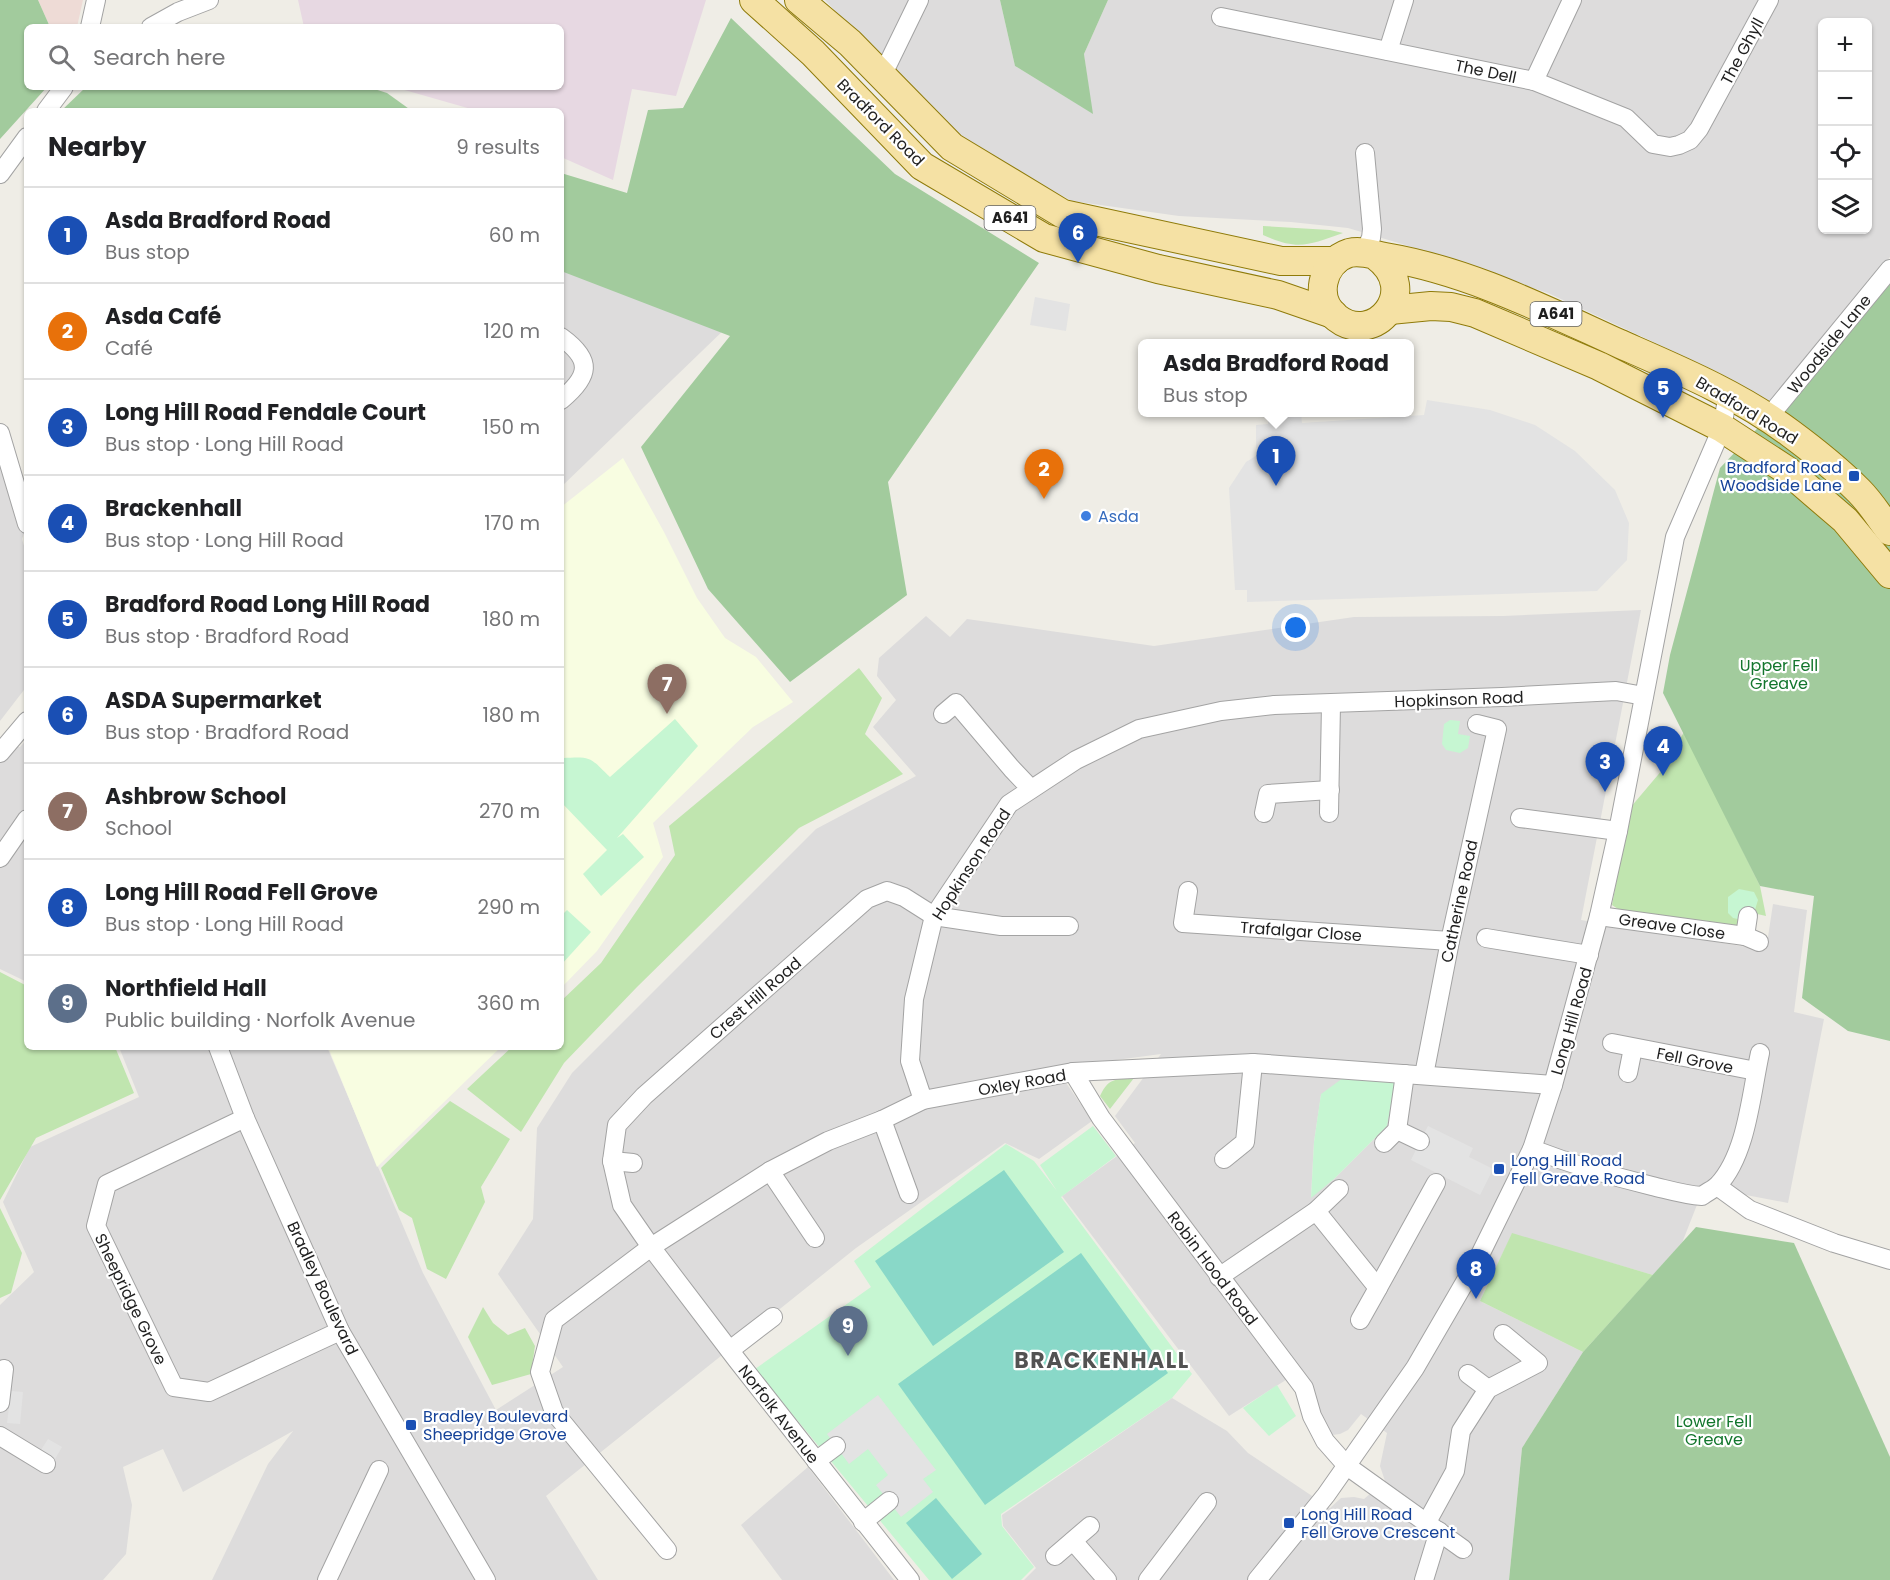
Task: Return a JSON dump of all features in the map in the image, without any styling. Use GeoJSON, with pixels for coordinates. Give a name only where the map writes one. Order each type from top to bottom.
{"type":"FeatureCollection","features":[{"type":"Feature","properties":{"kind":"main road","name":"Bradford Road"},"geometry":{"type":"LineString","coordinates":[[754,0],[813,53],[922,166],[1044,238],[1158,269],[1278,295],[1333,314],[1349,324],[1360,326],[1381,319],[1390,310],[1431,306],[1451,307],[1475,313],[1599,366],[1722,428],[1788,471],[1845,520],[1890,574]]}},
{"type":"Feature","properties":{"kind":"main road","name":"Bradford Road"},"geometry":{"type":"LineString","coordinates":[[799,0],[850,43],[952,147],[1063,214],[1281,261],[1335,261],[1353,252],[1370,254],[1418,263],[1496,287],[1728,394],[1790,433],[1860,492],[1890,531]]}},
{"type":"Feature","properties":{"kind":"main road"},"geometry":{"type":"LineString","coordinates":[[1370,254],[1386,263],[1393,274],[1396,286],[1395,299],[1390,310]]}},
{"type":"Feature","properties":{"kind":"main road"},"geometry":{"type":"LineString","coordinates":[[1333,314],[1326,304],[1323,281],[1327,270],[1335,261]]}},
{"type":"Feature","properties":{"kind":"street"},"geometry":{"type":"LineString","coordinates":[[91,24],[96,0]]}},
{"type":"Feature","properties":{"kind":"street"},"geometry":{"type":"LineString","coordinates":[[156,24],[178,12],[209,0]]}},
{"type":"Feature","properties":{"kind":"street"},"geometry":{"type":"LineString","coordinates":[[882,76],[919,0]]}},
{"type":"Feature","properties":{"kind":"street"},"geometry":{"type":"LineString","coordinates":[[1388,51],[1404,0]]}},
{"type":"Feature","properties":{"kind":"street"},"geometry":{"type":"LineString","coordinates":[[1534,81],[1572,0]]}},
{"type":"Feature","properties":{"kind":"street","name":"The Ghyll"},"geometry":{"type":"LineString","coordinates":[[1715,101],[1769,0]]}},
{"type":"Feature","properties":{"kind":"street","name":"The Dell"},"geometry":{"type":"LineString","coordinates":[[1221,17],[1534,81],[1626,118],[1653,144],[1670,147],[1690,140],[1715,101]]}},
{"type":"Feature","properties":{"kind":"street"},"geometry":{"type":"LineString","coordinates":[[48,108],[62,90]]}},
{"type":"Feature","properties":{"kind":"street"},"geometry":{"type":"LineString","coordinates":[[0,173],[24,141]]}},
{"type":"Feature","properties":{"kind":"street"},"geometry":{"type":"LineString","coordinates":[[1365,153],[1372,229],[1370,254]]}},
{"type":"Feature","properties":{"kind":"street","name":"Woodside Lane"},"geometry":{"type":"LineString","coordinates":[[1767,419],[1890,269]]}},
{"type":"Feature","properties":{"kind":"street"},"geometry":{"type":"LineString","coordinates":[[564,340],[575,347],[584,360],[584,376],[576,388],[564,398]]}},
{"type":"Feature","properties":{"kind":"street","name":"Long Hill Road"},"geometry":{"type":"LineString","coordinates":[[1257,1580],[1306,1521],[1347,1466],[1415,1368],[1476,1263],[1532,1149],[1553,1085],[1599,916],[1618,831],[1675,537],[1722,428],[1728,394]]}},
{"type":"Feature","properties":{"kind":"street"},"geometry":{"type":"LineString","coordinates":[[0,433],[24,511]]}},
{"type":"Feature","properties":{"kind":"street","name":"Hopkinson Road"},"geometry":{"type":"LineString","coordinates":[[922,1100],[910,1061],[914,999],[934,916],[1009,804],[1076,760],[1138,729],[1221,711],[1275,714],[1312,704],[1502,698],[1616,691],[1644,696]]}},
{"type":"Feature","properties":{"kind":"street","name":"Catherine Road"},"geometry":{"type":"LineString","coordinates":[[1424,1075],[1502,698]]}},
{"type":"Feature","properties":{"kind":"street"},"geometry":{"type":"LineString","coordinates":[[955,703],[1031,789]]}},
{"type":"Feature","properties":{"kind":"street"},"geometry":{"type":"LineString","coordinates":[[1329,813],[1330,704]]}},
{"type":"Feature","properties":{"kind":"street"},"geometry":{"type":"LineString","coordinates":[[1477,724],[1497,729]]}},
{"type":"Feature","properties":{"kind":"street"},"geometry":{"type":"LineString","coordinates":[[0,753],[24,725]]}},
{"type":"Feature","properties":{"kind":"street"},"geometry":{"type":"LineString","coordinates":[[1264,813],[1268,795],[1330,790]]}},
{"type":"Feature","properties":{"kind":"street"},"geometry":{"type":"LineString","coordinates":[[1520,818],[1541,811],[1618,831]]}},
{"type":"Feature","properties":{"kind":"street"},"geometry":{"type":"LineString","coordinates":[[0,858],[24,823]]}},
{"type":"Feature","properties":{"kind":"street","name":"Crest Hill Road"},"geometry":{"type":"LineString","coordinates":[[651,1247],[622,1205],[612,1161],[617,1125],[644,1096],[867,898],[887,891],[904,897],[934,916]]}},
{"type":"Feature","properties":{"kind":"street","name":"Trafalgar Close"},"geometry":{"type":"LineString","coordinates":[[1188,891],[1183,923],[1450,941]]}},
{"type":"Feature","properties":{"kind":"street"},"geometry":{"type":"LineString","coordinates":[[934,916],[1049,935],[1069,926]]}},
{"type":"Feature","properties":{"kind":"street","name":"Greave Close"},"geometry":{"type":"LineString","coordinates":[[1599,916],[1752,939],[1748,916]]}},
{"type":"Feature","properties":{"kind":"street"},"geometry":{"type":"LineString","coordinates":[[1486,938],[1589,955]]}},
{"type":"Feature","properties":{"kind":"street","name":"Fell Grove"},"geometry":{"type":"LineString","coordinates":[[1612,1043],[1633,1048],[1758,1062],[1744,1132],[1737,1152],[1717,1186]]}},
{"type":"Feature","properties":{"kind":"street","name":"Fell Grove"},"geometry":{"type":"LineString","coordinates":[[1628,1073],[1633,1048]]}},
{"type":"Feature","properties":{"kind":"street","name":"Bradley Boulevard"},"geometry":{"type":"LineString","coordinates":[[219,1050],[245,1118],[340,1331],[486,1580]]}},
{"type":"Feature","properties":{"kind":"street"},"geometry":{"type":"LineString","coordinates":[[1224,1159],[1245,1142],[1252,1063]]}},
{"type":"Feature","properties":{"kind":"street","name":"Oxley Road"},"geometry":{"type":"LineString","coordinates":[[667,1550],[554,1412],[540,1372],[554,1320],[651,1247],[770,1171],[828,1140],[882,1120],[922,1100],[1073,1072],[1252,1063],[1553,1085]]}},
{"type":"Feature","properties":{"kind":"street","name":"Robin Hood Road"},"geometry":{"type":"LineString","coordinates":[[1073,1072],[1101,1118],[1304,1388],[1312,1416],[1325,1441],[1347,1466],[1463,1549]]}},
{"type":"Feature","properties":{"kind":"street"},"geometry":{"type":"LineString","coordinates":[[1384,1143],[1397,1130],[1405,1074]]}},
{"type":"Feature","properties":{"kind":"street","name":"Sheepridge Grove"},"geometry":{"type":"LineString","coordinates":[[245,1118],[107,1184],[96,1226],[174,1387],[209,1392],[340,1331]]}},
{"type":"Feature","properties":{"kind":"street"},"geometry":{"type":"LineString","coordinates":[[882,1120],[909,1194]]}},
{"type":"Feature","properties":{"kind":"street"},"geometry":{"type":"LineString","coordinates":[[1397,1130],[1420,1141]]}},
{"type":"Feature","properties":{"kind":"street"},"geometry":{"type":"LineString","coordinates":[[1532,1149],[1619,1178],[1694,1195],[1702,1196],[1717,1186],[1750,1210],[1834,1243],[1890,1260]]}},
{"type":"Feature","properties":{"kind":"street"},"geometry":{"type":"LineString","coordinates":[[612,1161],[633,1163]]}},
{"type":"Feature","properties":{"kind":"street"},"geometry":{"type":"LineString","coordinates":[[770,1171],[816,1238]]}},
{"type":"Feature","properties":{"kind":"street"},"geometry":{"type":"LineString","coordinates":[[1360,1320],[1436,1184]]}},
{"type":"Feature","properties":{"kind":"street"},"geometry":{"type":"LineString","coordinates":[[1219,1277],[1316,1211],[1339,1189]]}},
{"type":"Feature","properties":{"kind":"street"},"geometry":{"type":"LineString","coordinates":[[1316,1211],[1378,1288]]}},
{"type":"Feature","properties":{"kind":"street","name":"Norfolk Avenue"},"geometry":{"type":"LineString","coordinates":[[651,1247],[910,1580]]}},
{"type":"Feature","properties":{"kind":"street"},"geometry":{"type":"LineString","coordinates":[[730,1350],[763,1334],[773,1317]]}},
{"type":"Feature","properties":{"kind":"street"},"geometry":{"type":"LineString","coordinates":[[1424,1580],[1433,1527],[1455,1471],[1461,1431],[1488,1389],[1538,1363],[1503,1334]]}},
{"type":"Feature","properties":{"kind":"street"},"geometry":{"type":"LineString","coordinates":[[0,1403],[4,1369]]}},
{"type":"Feature","properties":{"kind":"street"},"geometry":{"type":"LineString","coordinates":[[1468,1374],[1488,1389]]}},
{"type":"Feature","properties":{"kind":"street"},"geometry":{"type":"LineString","coordinates":[[0,1437],[46,1464]]}},
{"type":"Feature","properties":{"kind":"street"},"geometry":{"type":"LineString","coordinates":[[816,1461],[836,1446]]}},
{"type":"Feature","properties":{"kind":"street"},"geometry":{"type":"LineString","coordinates":[[327,1580],[379,1470]]}},
{"type":"Feature","properties":{"kind":"street"},"geometry":{"type":"LineString","coordinates":[[863,1522],[889,1501]]}},
{"type":"Feature","properties":{"kind":"street"},"geometry":{"type":"LineString","coordinates":[[1148,1580],[1207,1502]]}},
{"type":"Feature","properties":{"kind":"street"},"geometry":{"type":"LineString","coordinates":[[1055,1556],[1090,1526]]}},
{"type":"Feature","properties":{"kind":"street"},"geometry":{"type":"LineString","coordinates":[[1073,1541],[1107,1580]]}},
{"type":"Feature","properties":{"kind":"shaded area"},"geometry":{"type":"Polygon","coordinates":[[[38,0],[83,0],[78,24],[49,24],[38,0]]]}},
{"type":"Feature","properties":{"kind":"shaded area"},"geometry":{"type":"Polygon","coordinates":[[[298,0],[706,0],[676,96],[632,89],[613,180],[564,158],[564,108],[468,108],[404,90],[564,90],[564,24],[303,24],[298,0]]]}},
{"type":"Feature","properties":{"kind":"shaded area"},"geometry":{"type":"Polygon","coordinates":[[[825,0],[1000,0],[1015,66],[1092,113],[1084,54],[1108,0],[1890,0],[1890,257],[1770,405],[1720,373],[1548,293],[1402,244],[1348,228],[1291,222],[1179,216],[1072,201],[973,149],[897,76],[825,0]]]}},
{"type":"Feature","properties":{"kind":"shaded area"},"geometry":{"type":"Polygon","coordinates":[[[564,258],[730,324],[564,484],[564,258]]]}},
{"type":"Feature","properties":{"kind":"shaded area"},"geometry":{"type":"Polygon","coordinates":[[[1035,297],[1070,304],[1066,331],[1030,325],[1035,297]]]}},
{"type":"Feature","properties":{"kind":"shaded area"},"geometry":{"type":"Polygon","coordinates":[[[1427,400],[1490,410],[1535,425],[1575,451],[1615,490],[1629,523],[1627,560],[1597,591],[1247,602],[1247,590],[1235,590],[1229,488],[1246,462],[1267,449],[1256,448],[1256,425],[1268,424],[1268,417],[1301,417],[1302,423],[1424,415],[1427,400]]]}},
{"type":"Feature","properties":{"kind":"shaded area"},"geometry":{"type":"Polygon","coordinates":[[[623,458],[697,598],[725,638],[756,657],[793,702],[753,727],[653,823],[663,857],[597,951],[564,985],[564,505],[623,458]]]}},
{"type":"Feature","properties":{"kind":"shaded area"},"geometry":{"type":"Polygon","coordinates":[[[0,459],[11,504],[24,487],[22,539],[24,546],[24,690],[0,721],[0,459]]]}},
{"type":"Feature","properties":{"kind":"shaded area"},"geometry":{"type":"Polygon","coordinates":[[[1641,610],[1581,920],[1766,950],[1773,904],[1807,910],[1794,1012],[1824,1019],[1788,1203],[1704,1187],[1682,1243],[1653,1275],[1512,1234],[1480,1301],[1583,1352],[1522,1448],[1509,1580],[1024,1580],[1036,1568],[1003,1526],[1002,1515],[1172,1398],[1227,1431],[1248,1453],[1330,1508],[1341,1498],[1364,1499],[1385,1481],[1380,1466],[1387,1433],[1361,1414],[1348,1430],[1332,1435],[1297,1373],[1229,1416],[1062,1196],[1135,1143],[1115,1116],[1161,1054],[1056,1068],[1092,1121],[1039,1159],[1005,1143],[856,1248],[546,1496],[598,1580],[212,1580],[268,1464],[293,1431],[183,1492],[163,1449],[123,1467],[132,1505],[126,1554],[103,1580],[0,1580],[0,1305],[34,1272],[3,1202],[30,1147],[139,1097],[120,1050],[328,1050],[423,1273],[496,1410],[563,1367],[498,1274],[533,1219],[537,1128],[572,1073],[816,829],[916,776],[873,727],[896,700],[877,676],[879,658],[926,616],[950,637],[967,619],[1154,646],[1354,617],[1503,616],[1641,610]],[[1321,1095],[1314,1142],[1311,1197],[1334,1179],[1387,1126],[1321,1095]]]}},
{"type":"Feature","properties":{"kind":"shaded area"},"geometry":{"type":"Polygon","coordinates":[[[24,742],[24,981],[0,969],[0,747],[20,747],[24,742]]]}},
{"type":"Feature","properties":{"kind":"shaded area"},"geometry":{"type":"Polygon","coordinates":[[[329,1050],[498,1050],[377,1167],[329,1050]]]}},
{"type":"Feature","properties":{"kind":"shaded area"},"geometry":{"type":"Polygon","coordinates":[[[1428,1126],[1473,1148],[1469,1157],[1493,1169],[1480,1195],[1411,1160],[1428,1126]]]}},
{"type":"Feature","properties":{"kind":"shaded area"},"geometry":{"type":"Polygon","coordinates":[[[1004,1170],[1064,1252],[933,1346],[875,1261],[1004,1170]]]}},
{"type":"Feature","properties":{"kind":"shaded area"},"geometry":{"type":"Polygon","coordinates":[[[1081,1253],[1168,1373],[985,1505],[898,1384],[1081,1253]]]}},
{"type":"Feature","properties":{"kind":"shaded area"},"geometry":{"type":"Polygon","coordinates":[[[11,1391],[23,1392],[20,1424],[7,1423],[11,1391]]]}},
{"type":"Feature","properties":{"kind":"shaded area"},"geometry":{"type":"Polygon","coordinates":[[[878,1395],[936,1470],[923,1479],[933,1492],[901,1517],[876,1485],[888,1475],[868,1449],[849,1464],[827,1434],[878,1395]]]}},
{"type":"Feature","properties":{"kind":"shaded area"},"geometry":{"type":"Polygon","coordinates":[[[48,1439],[62,1447],[55,1459],[41,1450],[48,1439]]]}},
{"type":"Feature","properties":{"kind":"shaded area"},"geometry":{"type":"Polygon","coordinates":[[[808,1467],[894,1580],[782,1580],[741,1525],[808,1467]]]}},
{"type":"Feature","properties":{"kind":"shaded area"},"geometry":{"type":"Polygon","coordinates":[[[936,1498],[982,1554],[952,1579],[906,1523],[936,1498]]]}},
{"type":"Feature","properties":{"kind":"green space"},"geometry":{"type":"Polygon","coordinates":[[[0,0],[38,0],[49,24],[24,24],[24,90],[44,90],[28,108],[24,108],[24,112],[0,139],[0,0]]]}},
{"type":"Feature","properties":{"kind":"green space"},"geometry":{"type":"Polygon","coordinates":[[[1000,0],[1108,0],[1084,54],[1093,114],[1015,66],[1000,0]]]}},
{"type":"Feature","properties":{"kind":"green space"},"geometry":{"type":"Polygon","coordinates":[[[731,18],[895,174],[1039,263],[888,482],[907,595],[790,682],[708,589],[641,447],[730,336],[564,272],[564,174],[627,193],[648,110],[683,108],[731,18]]]}},
{"type":"Feature","properties":{"kind":"green space"},"geometry":{"type":"Polygon","coordinates":[[[83,90],[378,90],[387,93],[408,108],[64,108],[83,90]]]}},
{"type":"Feature","properties":{"kind":"green space"},"geometry":{"type":"Polygon","coordinates":[[[1263,226],[1330,230],[1343,233],[1312,243],[1295,245],[1263,235],[1263,226]]]}},
{"type":"Feature","properties":{"kind":"green space","name":"Upper Fell Greave"},"geometry":{"type":"Polygon","coordinates":[[[1890,277],[1890,1041],[1848,1031],[1802,998],[1814,896],[1760,886],[1663,693],[1670,655],[1720,468],[1787,397],[1890,277]]]}},
{"type":"Feature","properties":{"kind":"green space"},"geometry":{"type":"Polygon","coordinates":[[[859,668],[882,698],[865,734],[903,774],[799,828],[637,987],[564,1063],[521,1132],[467,1089],[509,1050],[564,1050],[564,998],[601,963],[675,855],[669,826],[859,668]]]}},
{"type":"Feature","properties":{"kind":"green space"},"geometry":{"type":"Polygon","coordinates":[[[675,719],[698,746],[617,838],[623,834],[644,857],[601,896],[583,874],[607,850],[564,805],[564,758],[586,758],[594,762],[610,777],[675,719]]]}},
{"type":"Feature","properties":{"kind":"green space"},"geometry":{"type":"Polygon","coordinates":[[[1450,720],[1460,721],[1458,734],[1470,736],[1468,748],[1460,753],[1446,750],[1442,744],[1444,724],[1450,720]]]}},
{"type":"Feature","properties":{"kind":"green space"},"geometry":{"type":"Polygon","coordinates":[[[1684,732],[1760,886],[1766,916],[1744,911],[1740,934],[1621,911],[1612,905],[1630,808],[1663,769],[1684,732]]]}},
{"type":"Feature","properties":{"kind":"green space"},"geometry":{"type":"Polygon","coordinates":[[[1739,889],[1754,892],[1758,900],[1754,913],[1742,920],[1733,918],[1728,913],[1728,897],[1739,889]]]}},
{"type":"Feature","properties":{"kind":"green space"},"geometry":{"type":"Polygon","coordinates":[[[567,910],[591,932],[564,962],[564,913],[567,910]]]}},
{"type":"Feature","properties":{"kind":"green space"},"geometry":{"type":"Polygon","coordinates":[[[0,972],[24,984],[24,1050],[116,1050],[134,1093],[36,1138],[0,1200],[0,972]]]}},
{"type":"Feature","properties":{"kind":"green space"},"geometry":{"type":"Polygon","coordinates":[[[1134,1078],[1110,1109],[1100,1096],[1106,1085],[1117,1080],[1134,1078]]]}},
{"type":"Feature","properties":{"kind":"green space"},"geometry":{"type":"Polygon","coordinates":[[[1343,1078],[1395,1081],[1387,1126],[1334,1179],[1311,1198],[1314,1142],[1321,1094],[1343,1078]]]}},
{"type":"Feature","properties":{"kind":"green space"},"geometry":{"type":"Polygon","coordinates":[[[450,1101],[510,1139],[481,1187],[485,1202],[446,1279],[427,1269],[412,1218],[399,1210],[381,1168],[450,1101]]]}},
{"type":"Feature","properties":{"kind":"green space"},"geometry":{"type":"Polygon","coordinates":[[[1093,1126],[1116,1156],[1061,1197],[1192,1374],[1172,1398],[1001,1514],[1002,1526],[1034,1567],[1021,1580],[929,1580],[755,1369],[871,1287],[854,1261],[1006,1144],[1034,1161],[1057,1191],[1040,1165],[1093,1126]]]}},
{"type":"Feature","properties":{"kind":"green space"},"geometry":{"type":"Polygon","coordinates":[[[0,1208],[22,1253],[11,1293],[0,1298],[0,1208]]]}},
{"type":"Feature","properties":{"kind":"green space","name":"Lower Fell Greave"},"geometry":{"type":"Polygon","coordinates":[[[1696,1227],[1794,1243],[1890,1457],[1890,1580],[1509,1580],[1522,1448],[1583,1352],[1696,1227]]]}},
{"type":"Feature","properties":{"kind":"green space"},"geometry":{"type":"Polygon","coordinates":[[[1512,1233],[1653,1275],[1583,1352],[1480,1301],[1512,1233]]]}},
{"type":"Feature","properties":{"kind":"green space"},"geometry":{"type":"Polygon","coordinates":[[[483,1307],[493,1323],[508,1335],[525,1328],[535,1346],[531,1374],[492,1385],[468,1337],[483,1307]]]}},
{"type":"Feature","properties":{"kind":"green space"},"geometry":{"type":"Polygon","coordinates":[[[1277,1385],[1296,1416],[1269,1436],[1243,1408],[1277,1385]]]}},
{"type":"Feature","properties":{"kind":"place","name":"ASDA Supermarket"},"geometry":{"type":"Point","coordinates":[1078,263]}},
{"type":"Feature","properties":{"kind":"place","name":"Bradford Road Long Hill Road"},"geometry":{"type":"Point","coordinates":[1663,418]}},
{"type":"Feature","properties":{"kind":"place","name":"Bradford Road Woodside Lane"},"geometry":{"type":"Point","coordinates":[1854,476]}},
{"type":"Feature","properties":{"kind":"place","name":"Asda Bradford Road"},"geometry":{"type":"Point","coordinates":[1276,486]}},
{"type":"Feature","properties":{"kind":"place","name":"Asda Café"},"geometry":{"type":"Point","coordinates":[1044,499]}},
{"type":"Feature","properties":{"kind":"place","name":"Asda"},"geometry":{"type":"Point","coordinates":[1086,516]}},
{"type":"Feature","properties":{"kind":"place","name":"Ashbrow School"},"geometry":{"type":"Point","coordinates":[667,714]}},
{"type":"Feature","properties":{"kind":"place","name":"Brackenhall"},"geometry":{"type":"Point","coordinates":[1663,776]}},
{"type":"Feature","properties":{"kind":"place","name":"Long Hill Road Fendale Court"},"geometry":{"type":"Point","coordinates":[1605,792]}},
{"type":"Feature","properties":{"kind":"place","name":"Long Hill Road Fell Greave Road"},"geometry":{"type":"Point","coordinates":[1499,1169]}},
{"type":"Feature","properties":{"kind":"place","name":"Long Hill Road Fell Grove"},"geometry":{"type":"Point","coordinates":[1476,1299]}},
{"type":"Feature","properties":{"kind":"place","name":"Northfield Hall"},"geometry":{"type":"Point","coordinates":[848,1356]}},
{"type":"Feature","properties":{"kind":"place","name":"Bradley Boulevard Sheepridge Grove"},"geometry":{"type":"Point","coordinates":[411,1425]}},
{"type":"Feature","properties":{"kind":"place","name":"Long Hill Road Fell Grove Crescent"},"geometry":{"type":"Point","coordinates":[1289,1523]}},
{"type":"Feature","properties":{"kind":"district","name":"BRACKENHALL"},"geometry":{"type":"Point","coordinates":[1102,1360]}}]}
